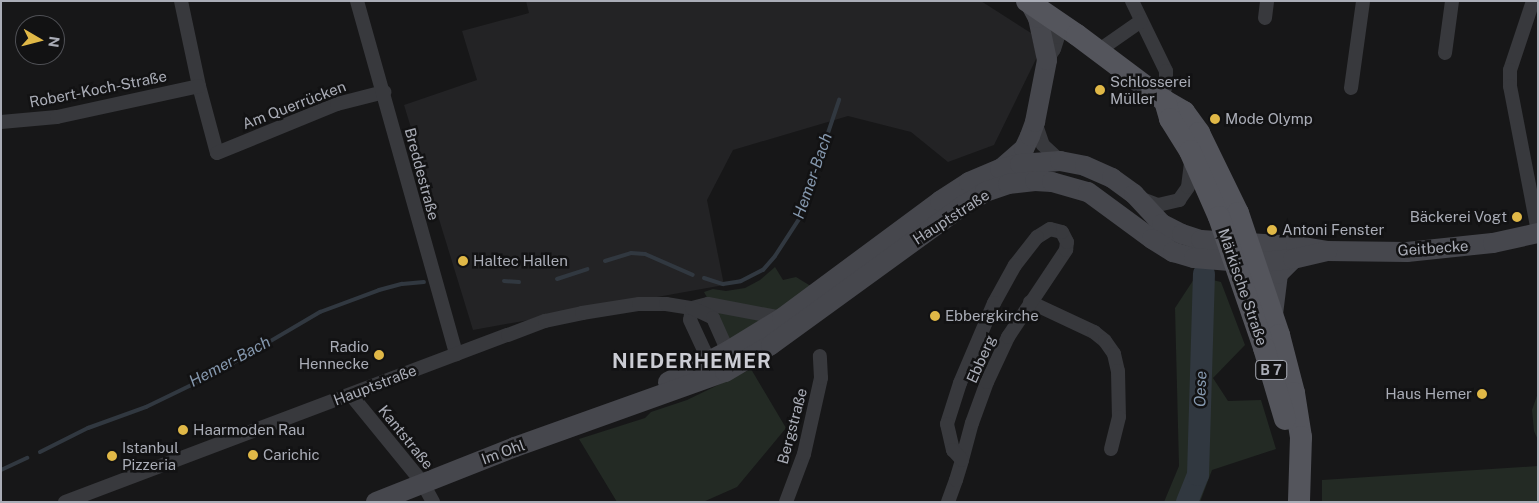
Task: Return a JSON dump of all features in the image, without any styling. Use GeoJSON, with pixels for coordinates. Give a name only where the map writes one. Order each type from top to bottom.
{"type":"FeatureCollection","features":[{"type":"Feature","properties":{"kind":"main road","name":"Märkische Straße"},"geometry":{"type":"LineString","coordinates":[[1029,2],[1164,100],[1184,112],[1199,133],[1238,213],[1241,253],[1279,396],[1299,491]]}},
{"type":"Feature","properties":{"kind":"main road","name":"Hauptstraße"},"geometry":{"type":"LineString","coordinates":[[1000,169],[1024,149],[1035,122],[1050,55],[1038,18],[1029,2]]}},
{"type":"Feature","properties":{"kind":"main road","name":"Märkische Straße"},"geometry":{"type":"LineString","coordinates":[[1164,100],[1170,119],[1190,151],[1241,253]]}},
{"type":"Feature","properties":{"kind":"main road","name":"Hauptstraße"},"geometry":{"type":"LineString","coordinates":[[717,367],[770,346],[925,223],[969,182],[1000,169],[1020,164],[1060,162],[1084,166],[1112,178],[1134,194],[1162,224],[1182,234],[1241,253]]}},
{"type":"Feature","properties":{"kind":"main road","name":"Hauptstraße"},"geometry":{"type":"LineString","coordinates":[[717,367],[728,351],[782,318],[925,223],[985,192],[1008,184],[1035,181],[1052,182],[1088,192],[1173,252],[1194,258],[1241,253]]}},
{"type":"Feature","properties":{"kind":"main road","name":"Geitbecke"},"geometry":{"type":"LineString","coordinates":[[1241,253],[1296,246],[1327,251],[1408,252],[1454,248],[1538,232]]}},
{"type":"Feature","properties":{"kind":"main road","name":"Geitbecke"},"geometry":{"type":"LineString","coordinates":[[1241,253],[1293,259],[1327,251]]}},
{"type":"Feature","properties":{"kind":"main road","name":"B 7"},"geometry":{"type":"LineString","coordinates":[[1241,253],[1273,316],[1294,393],[1301,437],[1299,491]]}},
{"type":"Feature","properties":{"kind":"main road"},"geometry":{"type":"LineString","coordinates":[[1273,316],[1278,274],[1293,259]]}},
{"type":"Feature","properties":{"kind":"main road","name":"Im Ohl"},"geometry":{"type":"LineString","coordinates":[[376,502],[422,482],[631,406],[717,367]]}},
{"type":"Feature","properties":{"kind":"street"},"geometry":{"type":"LineString","coordinates":[[181,1],[200,86]]}},
{"type":"Feature","properties":{"kind":"street","name":"Breddestraße"},"geometry":{"type":"LineString","coordinates":[[357,1],[456,354]]}},
{"type":"Feature","properties":{"kind":"street"},"geometry":{"type":"LineString","coordinates":[[1132,1],[1166,71],[1164,100]]}},
{"type":"Feature","properties":{"kind":"street"},"geometry":{"type":"LineString","coordinates":[[1265,18],[1267,1]]}},
{"type":"Feature","properties":{"kind":"street"},"geometry":{"type":"LineString","coordinates":[[1351,88],[1363,1]]}},
{"type":"Feature","properties":{"kind":"street"},"geometry":{"type":"LineString","coordinates":[[1445,53],[1452,1]]}},
{"type":"Feature","properties":{"kind":"street"},"geometry":{"type":"LineString","coordinates":[[1533,1],[1510,70],[1510,86],[1538,232]]}},
{"type":"Feature","properties":{"kind":"street"},"geometry":{"type":"LineString","coordinates":[[1050,55],[1075,43],[1094,48],[1142,21]]}},
{"type":"Feature","properties":{"kind":"street","name":"Hauptstraße"},"geometry":{"type":"LineString","coordinates":[[1050,55],[1058,36],[1057,22]]}},
{"type":"Feature","properties":{"kind":"street","name":"Robert-Koch-Straße"},"geometry":{"type":"LineString","coordinates":[[1,122],[56,117],[200,86]]}},
{"type":"Feature","properties":{"kind":"street","name":"Am Querrücken"},"geometry":{"type":"LineString","coordinates":[[200,86],[217,153],[337,104],[384,92]]}},
{"type":"Feature","properties":{"kind":"street","name":"Hauptstraße"},"geometry":{"type":"LineString","coordinates":[[1035,122],[1043,146],[1060,162]]}},
{"type":"Feature","properties":{"kind":"street","name":"Hauptstraße"},"geometry":{"type":"LineString","coordinates":[[1134,194],[1158,205],[1179,200],[1188,187],[1191,176],[1190,151]]}},
{"type":"Feature","properties":{"kind":"street","name":"Ebberg"},"geometry":{"type":"LineString","coordinates":[[948,502],[962,460],[972,423],[987,382],[1008,337],[1066,250],[1067,242],[1062,232],[1050,229],[1037,237],[1015,265],[994,303],[960,383],[948,424],[953,450],[962,460]]}},
{"type":"Feature","properties":{"kind":"street"},"geometry":{"type":"LineString","coordinates":[[1030,302],[1094,332],[1105,341],[1114,354],[1118,371],[1118,417],[1111,449]]}},
{"type":"Feature","properties":{"kind":"street","name":"Hauptstraße"},"geometry":{"type":"LineString","coordinates":[[65,502],[95,496],[456,354],[545,321],[639,304],[666,304],[692,308],[713,318],[728,351]]}},
{"type":"Feature","properties":{"kind":"street","name":"Hauptstraße"},"geometry":{"type":"LineString","coordinates":[[692,308],[708,304],[782,318]]}},
{"type":"Feature","properties":{"kind":"street"},"geometry":{"type":"LineString","coordinates":[[692,308],[690,320],[717,367]]}},
{"type":"Feature","properties":{"kind":"street","name":"Bergstraße"},"geometry":{"type":"LineString","coordinates":[[786,502],[804,454],[821,378],[820,356]]}},
{"type":"Feature","properties":{"kind":"street","name":"Kantstraße"},"geometry":{"type":"LineString","coordinates":[[351,395],[422,482],[433,502]]}},
{"type":"Feature","properties":{"kind":"shaded area"},"geometry":{"type":"Polygon","coordinates":[[[526,1],[981,1],[1031,33],[1037,57],[994,145],[948,162],[911,132],[848,116],[733,150],[707,200],[724,285],[473,330],[404,105],[477,80],[462,31],[529,13],[526,1]]]}},
{"type":"Feature","properties":{"kind":"shaded area"},"geometry":{"type":"Polygon","coordinates":[[[775,267],[783,280],[796,277],[814,288],[733,345],[704,292],[713,289],[726,291],[745,288],[760,280],[775,267]]]}},
{"type":"Feature","properties":{"kind":"shaded area"},"geometry":{"type":"Polygon","coordinates":[[[1196,276],[1221,282],[1245,345],[1213,378],[1228,401],[1261,400],[1276,449],[1212,470],[1200,502],[1164,502],[1179,466],[1175,308],[1196,276]]]}},
{"type":"Feature","properties":{"kind":"shaded area"},"geometry":{"type":"Polygon","coordinates":[[[751,369],[786,428],[737,487],[703,502],[617,502],[579,439],[645,418],[651,412],[687,400],[751,369]]]}},
{"type":"Feature","properties":{"kind":"shaded area"},"geometry":{"type":"Polygon","coordinates":[[[1538,393],[1538,440],[1534,431],[1532,410],[1538,393]]]}},
{"type":"Feature","properties":{"kind":"shaded area"},"geometry":{"type":"Polygon","coordinates":[[[1538,466],[1538,502],[1322,502],[1322,480],[1538,466]]]}},
{"type":"Feature","properties":{"kind":"waterway","name":"Hemer-Bach"},"geometry":{"type":"LineString","coordinates":[[704,278],[723,284],[741,281],[763,270],[775,256],[799,219],[839,100]]}},
{"type":"Feature","properties":{"kind":"waterway","name":"Hemer-Bach"},"geometry":{"type":"LineString","coordinates":[[605,261],[631,253],[645,254],[693,275]]}},
{"type":"Feature","properties":{"kind":"waterway","name":"Hemer-Bach"},"geometry":{"type":"LineString","coordinates":[[557,279],[587,269]]}},
{"type":"Feature","properties":{"kind":"waterway","name":"Oese"},"geometry":{"type":"LineString","coordinates":[[1187,502],[1198,475],[1204,274]]}},
{"type":"Feature","properties":{"kind":"waterway","name":"Hemer-Bach"},"geometry":{"type":"LineString","coordinates":[[504,281],[519,282]]}},
{"type":"Feature","properties":{"kind":"waterway","name":"Hemer-Bach"},"geometry":{"type":"LineString","coordinates":[[40,452],[88,428],[146,407],[216,373],[320,312],[379,290],[402,284],[424,282]]}},
{"type":"Feature","properties":{"kind":"waterway","name":"Hemer-Bach"},"geometry":{"type":"LineString","coordinates":[[1,470],[27,458]]}},
{"type":"Feature","properties":{"kind":"place","name":"Schlosserei Müller"},"geometry":{"type":"Point","coordinates":[1100,90]}},
{"type":"Feature","properties":{"kind":"place","name":"Mode Olymp"},"geometry":{"type":"Point","coordinates":[1215,119]}},
{"type":"Feature","properties":{"kind":"place","name":"Bäckerei Vogt"},"geometry":{"type":"Point","coordinates":[1517,217]}},
{"type":"Feature","properties":{"kind":"place","name":"Antoni Fenster"},"geometry":{"type":"Point","coordinates":[1272,230]}},
{"type":"Feature","properties":{"kind":"place","name":"Haltec Hallen"},"geometry":{"type":"Point","coordinates":[463,261]}},
{"type":"Feature","properties":{"kind":"place","name":"Ebbergkirche"},"geometry":{"type":"Point","coordinates":[935,316]}},
{"type":"Feature","properties":{"kind":"place","name":"Radio Hennecke"},"geometry":{"type":"Point","coordinates":[379,355]}},
{"type":"Feature","properties":{"kind":"place","name":"Haus Hemer"},"geometry":{"type":"Point","coordinates":[1482,394]}},
{"type":"Feature","properties":{"kind":"place","name":"Haarmoden Rau"},"geometry":{"type":"Point","coordinates":[183,430]}},
{"type":"Feature","properties":{"kind":"place","name":"Carichic"},"geometry":{"type":"Point","coordinates":[253,455]}},
{"type":"Feature","properties":{"kind":"place","name":"Istanbul Pizzeria"},"geometry":{"type":"Point","coordinates":[112,456]}},
{"type":"Feature","properties":{"kind":"district","name":"NIEDERHEMER"},"geometry":{"type":"Point","coordinates":[692,361]}}]}
